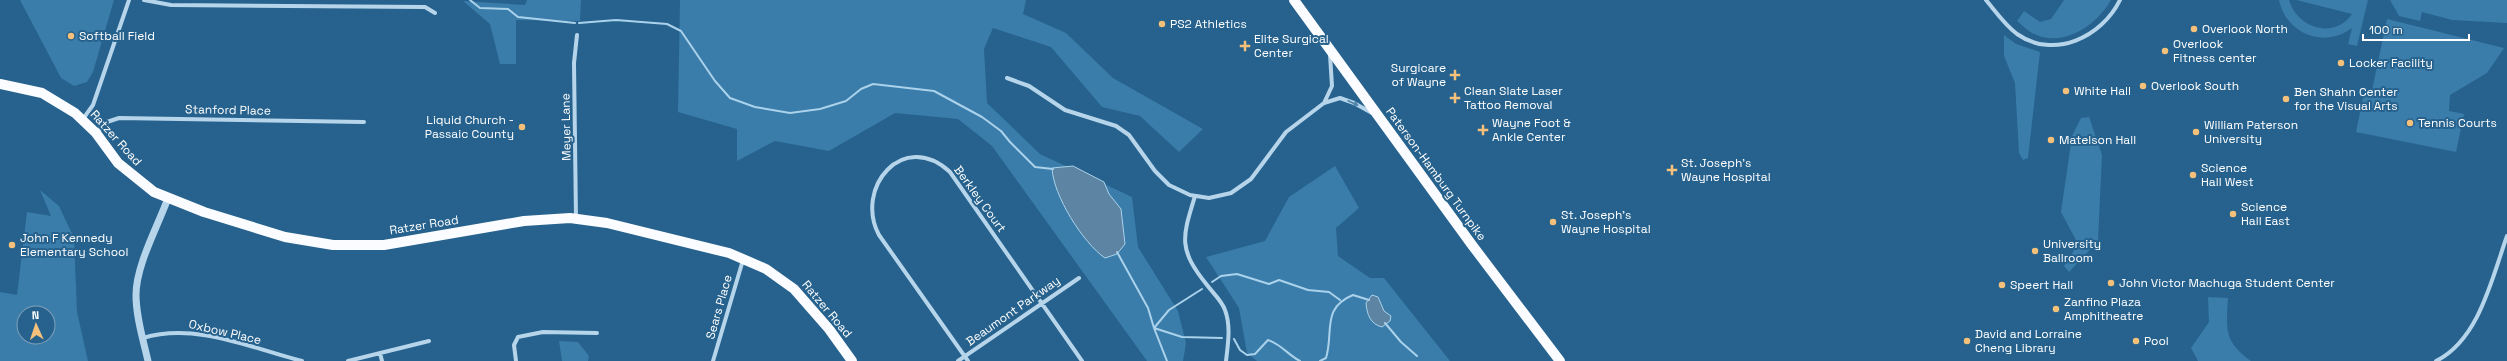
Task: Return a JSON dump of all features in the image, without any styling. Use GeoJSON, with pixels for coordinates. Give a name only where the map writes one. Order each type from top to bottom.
{"type":"FeatureCollection","features":[{"type":"Feature","properties":{"kind":"main road","name":"Paterson-Hamburg Turnpike"},"geometry":{"type":"LineString","coordinates":[[1294,0],[1560,361]]}},
{"type":"Feature","properties":{"kind":"main road","name":"Ratzer Road"},"geometry":{"type":"LineString","coordinates":[[0,84],[42,93],[54,99],[82,118],[127,172],[154,192],[253,229],[285,238],[345,245],[402,243],[540,219],[576,219],[607,223],[744,258],[766,269],[794,289],[829,329],[852,361]]}},
{"type":"Feature","properties":{"kind":"street"},"geometry":{"type":"LineString","coordinates":[[82,118],[93,105],[129,0]]}},
{"type":"Feature","properties":{"kind":"street"},"geometry":{"type":"LineString","coordinates":[[144,0],[171,5],[425,8],[435,13]]}},
{"type":"Feature","properties":{"kind":"street"},"geometry":{"type":"LineString","coordinates":[[1986,0],[2005,24],[2018,35],[2050,46],[2083,38],[2096,30],[2110,17],[2120,0]]}},
{"type":"Feature","properties":{"kind":"street","name":"Meyer Lane"},"geometry":{"type":"LineString","coordinates":[[576,219],[574,63],[577,35]]}},
{"type":"Feature","properties":{"kind":"street"},"geometry":{"type":"LineString","coordinates":[[1324,103],[1332,86],[1329,49]]}},
{"type":"Feature","properties":{"kind":"street"},"geometry":{"type":"LineString","coordinates":[[1007,78],[1029,86],[1064,110],[1116,126],[1129,135],[1155,171],[1169,185],[1195,196],[1209,198],[1231,193],[1251,179],[1286,132],[1324,103],[1340,98],[1354,103],[1380,118]]}},
{"type":"Feature","properties":{"kind":"street","name":"Stanford Place"},"geometry":{"type":"LineString","coordinates":[[96,133],[107,122],[120,118],[364,122]]}},
{"type":"Feature","properties":{"kind":"street","name":"Berkley Court"},"geometry":{"type":"LineString","coordinates":[[968,361],[876,228],[872,212],[875,192],[883,174],[894,163],[908,157],[923,156],[934,160],[950,172],[1082,361]]}},
{"type":"Feature","properties":{"kind":"street"},"geometry":{"type":"LineString","coordinates":[[1195,196],[1184,232],[1183,244],[1194,270],[1225,308],[1229,321],[1226,361]]}},
{"type":"Feature","properties":{"kind":"street"},"geometry":{"type":"LineString","coordinates":[[148,361],[138,320],[136,294],[138,280],[168,198]]}},
{"type":"Feature","properties":{"kind":"street"},"geometry":{"type":"LineString","coordinates":[[2436,361],[2447,356],[2462,342],[2475,322],[2507,236]]}},
{"type":"Feature","properties":{"kind":"street","name":"Sears Place"},"geometry":{"type":"LineString","coordinates":[[713,361],[744,258]]}},
{"type":"Feature","properties":{"kind":"street","name":"Beaumont Parkway"},"geometry":{"type":"LineString","coordinates":[[958,361],[1079,278]]}},
{"type":"Feature","properties":{"kind":"street","name":"Oxbow Place"},"geometry":{"type":"LineString","coordinates":[[142,338],[166,332],[193,333],[302,361]]}},
{"type":"Feature","properties":{"kind":"street"},"geometry":{"type":"LineString","coordinates":[[516,360],[514,345],[518,337],[543,332],[597,333]]}},
{"type":"Feature","properties":{"kind":"street"},"geometry":{"type":"LineString","coordinates":[[348,361],[429,341]]}},
{"type":"Feature","properties":{"kind":"street"},"geometry":{"type":"LineString","coordinates":[[380,353],[382,361]]}},
{"type":"Feature","properties":{"kind":"street"},"geometry":{"type":"LineString","coordinates":[[282,361],[283,356]]}},
{"type":"Feature","properties":{"kind":"shaded area","name":"Softball Field"},"geometry":{"type":"Polygon","coordinates":[[[20,0],[114,0],[93,72],[87,82],[74,86],[61,78],[20,0]]]}},
{"type":"Feature","properties":{"kind":"shaded area"},"geometry":{"type":"Polygon","coordinates":[[[527,0],[581,0],[580,21],[516,20],[516,64],[500,64],[490,24],[463,1],[525,5],[527,0]]]}},
{"type":"Feature","properties":{"kind":"shaded area"},"geometry":{"type":"Polygon","coordinates":[[[680,0],[1026,0],[1023,14],[1066,33],[1113,78],[1203,129],[1179,152],[1140,116],[1102,107],[1051,47],[993,28],[984,49],[987,103],[1040,154],[1132,197],[1138,247],[1178,311],[1186,343],[1183,361],[1147,361],[992,146],[958,119],[895,113],[829,151],[775,141],[737,161],[737,129],[678,112],[680,0]]]}},
{"type":"Feature","properties":{"kind":"shaded area"},"geometry":{"type":"Polygon","coordinates":[[[2064,0],[2111,0],[2105,10],[2087,26],[2066,36],[2055,38],[2043,37],[2032,33],[2017,21],[2024,11],[2040,22],[2051,19],[2064,0]]]}},
{"type":"Feature","properties":{"kind":"shaded area"},"geometry":{"type":"Polygon","coordinates":[[[2279,0],[2289,0],[2293,10],[2308,24],[2326,28],[2336,27],[2352,14],[2296,0],[2368,0],[2357,46],[2348,44],[2352,28],[2341,34],[2330,37],[2308,35],[2289,22],[2283,12],[2279,0]]]}},
{"type":"Feature","properties":{"kind":"shaded area"},"geometry":{"type":"Polygon","coordinates":[[[2390,0],[2507,0],[2507,23],[2452,20],[2422,12],[2420,21],[2399,16],[2390,0]]]}},
{"type":"Feature","properties":{"kind":"shaded area"},"geometry":{"type":"Polygon","coordinates":[[[2387,19],[2504,48],[2487,73],[2450,95],[2449,111],[2464,114],[2456,152],[2356,132],[2364,93],[2371,95],[2387,19]]]}},
{"type":"Feature","properties":{"kind":"shaded area"},"geometry":{"type":"Polygon","coordinates":[[[2004,35],[2016,44],[2040,52],[2028,158],[2023,160],[2019,153],[2015,83],[2004,56],[2004,35]]]}},
{"type":"Feature","properties":{"kind":"shaded area"},"geometry":{"type":"Polygon","coordinates":[[[2089,117],[2102,155],[2098,241],[2069,272],[2064,266],[2073,252],[2077,242],[2061,212],[2072,136],[2081,118],[2089,117]]]}},
{"type":"Feature","properties":{"kind":"shaded area"},"geometry":{"type":"Polygon","coordinates":[[[1073,166],[1104,182],[1109,194],[1121,209],[1125,244],[1117,254],[1105,258],[1096,251],[1079,230],[1063,204],[1054,179],[1052,168],[1073,166]]]}},
{"type":"Feature","properties":{"kind":"shaded area"},"geometry":{"type":"Polygon","coordinates":[[[1335,166],[1359,208],[1336,228],[1338,256],[1370,278],[1384,278],[1450,361],[1257,361],[1247,353],[1239,308],[1206,257],[1265,241],[1289,197],[1335,166]]]}},
{"type":"Feature","properties":{"kind":"shaded area"},"geometry":{"type":"Polygon","coordinates":[[[40,190],[59,206],[74,238],[77,312],[88,361],[0,361],[0,292],[17,295],[27,212],[51,216],[40,190]]]}},
{"type":"Feature","properties":{"kind":"shaded area"},"geometry":{"type":"Polygon","coordinates":[[[1372,295],[1378,297],[1384,311],[1391,316],[1390,321],[1382,327],[1375,324],[1368,315],[1366,303],[1372,295]]]}},
{"type":"Feature","properties":{"kind":"shaded area"},"geometry":{"type":"Polygon","coordinates":[[[2208,297],[2228,298],[2227,327],[2231,341],[2242,354],[2251,361],[2198,361],[2191,348],[2209,322],[2208,297]]]}},
{"type":"Feature","properties":{"kind":"shaded area"},"geometry":{"type":"Polygon","coordinates":[[[559,341],[578,342],[589,356],[588,361],[562,361],[559,341]]]}},
{"type":"Feature","properties":{"kind":"waterway"},"geometry":{"type":"LineString","coordinates":[[470,0],[480,8],[508,9],[518,17],[575,23]]}},
{"type":"Feature","properties":{"kind":"waterway"},"geometry":{"type":"LineString","coordinates":[[579,23],[616,20],[667,24],[681,31],[715,81],[730,98],[755,107],[790,113],[820,109],[846,101],[861,89],[873,84],[934,91],[982,117],[1001,131],[1035,167],[1053,169]]}},
{"type":"Feature","properties":{"kind":"waterway"},"geometry":{"type":"LineString","coordinates":[[1117,252],[1148,308],[1154,328],[1182,337],[1222,338]]}},
{"type":"Feature","properties":{"kind":"waterway"},"geometry":{"type":"LineString","coordinates":[[1212,282],[1221,276],[1237,274],[1269,284],[1279,280],[1308,290],[1329,292],[1340,300]]}},
{"type":"Feature","properties":{"kind":"waterway"},"geometry":{"type":"LineString","coordinates":[[1167,361],[1154,328],[1169,310],[1202,289]]}},
{"type":"Feature","properties":{"kind":"waterway"},"geometry":{"type":"LineString","coordinates":[[1320,361],[1326,358],[1330,322],[1336,307],[1343,300],[1353,295],[1369,300]]}},
{"type":"Feature","properties":{"kind":"waterway"},"geometry":{"type":"LineString","coordinates":[[1385,323],[1401,342],[1417,356]]}},
{"type":"Feature","properties":{"kind":"waterway"},"geometry":{"type":"LineString","coordinates":[[1234,339],[1240,350],[1247,355],[1255,354],[1268,340],[1277,344],[1300,361]]}},
{"type":"Feature","properties":{"kind":"place","name":"PS2 Athletics"},"geometry":{"type":"Point","coordinates":[1162,24]}},
{"type":"Feature","properties":{"kind":"place","name":"Overlook North"},"geometry":{"type":"Point","coordinates":[2194,29]}},
{"type":"Feature","properties":{"kind":"place","name":"Softball Field"},"geometry":{"type":"Point","coordinates":[71,36]}},
{"type":"Feature","properties":{"kind":"place","name":"Elite Surgical Center"},"geometry":{"type":"Point","coordinates":[1245,46]}},
{"type":"Feature","properties":{"kind":"place","name":"Overlook Fitness center"},"geometry":{"type":"Point","coordinates":[2165,51]}},
{"type":"Feature","properties":{"kind":"place","name":"Locker Facility"},"geometry":{"type":"Point","coordinates":[2341,63]}},
{"type":"Feature","properties":{"kind":"place","name":"Surgicare of Wayne"},"geometry":{"type":"Point","coordinates":[1455,75]}},
{"type":"Feature","properties":{"kind":"place","name":"Overlook South"},"geometry":{"type":"Point","coordinates":[2143,86]}},
{"type":"Feature","properties":{"kind":"place","name":"White Hall"},"geometry":{"type":"Point","coordinates":[2066,91]}},
{"type":"Feature","properties":{"kind":"place","name":"Clean Slate Laser Tattoo Removal"},"geometry":{"type":"Point","coordinates":[1455,98]}},
{"type":"Feature","properties":{"kind":"place","name":"Ben Shahn Center for the Visual Arts"},"geometry":{"type":"Point","coordinates":[2286,99]}},
{"type":"Feature","properties":{"kind":"place","name":"Tennis Courts"},"geometry":{"type":"Point","coordinates":[2410,123]}},
{"type":"Feature","properties":{"kind":"place","name":"Liquid Church - Passaic County"},"geometry":{"type":"Point","coordinates":[522,127]}},
{"type":"Feature","properties":{"kind":"place","name":"Wayne Foot & Ankle Center"},"geometry":{"type":"Point","coordinates":[1483,130]}},
{"type":"Feature","properties":{"kind":"place","name":"William Paterson University"},"geometry":{"type":"Point","coordinates":[2196,132]}},
{"type":"Feature","properties":{"kind":"place","name":"Matelson Hall"},"geometry":{"type":"Point","coordinates":[2051,140]}},
{"type":"Feature","properties":{"kind":"place","name":"St. Joseph's Wayne Hospital"},"geometry":{"type":"Point","coordinates":[1672,170]}},
{"type":"Feature","properties":{"kind":"place","name":"Science Hall West"},"geometry":{"type":"Point","coordinates":[2193,175]}},
{"type":"Feature","properties":{"kind":"place","name":"Science Hall East"},"geometry":{"type":"Point","coordinates":[2233,214]}},
{"type":"Feature","properties":{"kind":"place","name":"St. Joseph’s Wayne Hospital"},"geometry":{"type":"Point","coordinates":[1553,222]}},
{"type":"Feature","properties":{"kind":"place","name":"John F Kennedy Elementary School"},"geometry":{"type":"Point","coordinates":[12,245]}},
{"type":"Feature","properties":{"kind":"place","name":"University Ballroom"},"geometry":{"type":"Point","coordinates":[2035,251]}},
{"type":"Feature","properties":{"kind":"place","name":"John Victor Machuga Student Center"},"geometry":{"type":"Point","coordinates":[2111,283]}},
{"type":"Feature","properties":{"kind":"place","name":"Speert Hall"},"geometry":{"type":"Point","coordinates":[2002,285]}},
{"type":"Feature","properties":{"kind":"place","name":"Zanfino Plaza Amphitheatre"},"geometry":{"type":"Point","coordinates":[2056,309]}},
{"type":"Feature","properties":{"kind":"place","name":"David and Lorraine Cheng Library"},"geometry":{"type":"Point","coordinates":[1967,341]}},
{"type":"Feature","properties":{"kind":"place","name":"Pool"},"geometry":{"type":"Point","coordinates":[2136,341]}}]}
